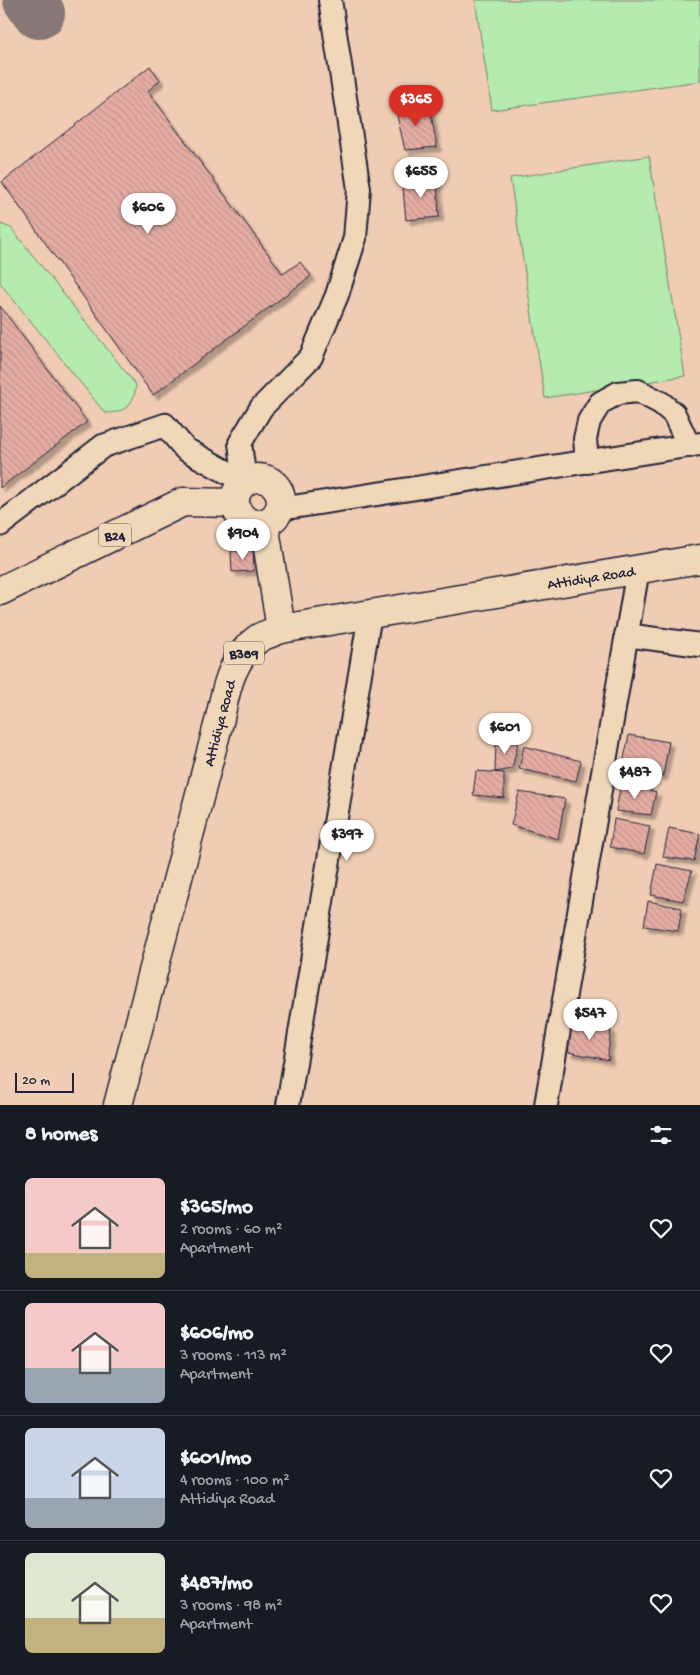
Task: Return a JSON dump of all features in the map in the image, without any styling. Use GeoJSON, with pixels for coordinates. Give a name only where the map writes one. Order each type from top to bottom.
{"type":"FeatureCollection","features":[{"type":"Feature","properties":{"kind":"main road","name":"B24"},"geometry":{"type":"LineString","coordinates":[[0,591],[183,502],[240,492],[253,478],[262,478],[270,480],[276,486],[282,502],[272,516],[282,629]]}},
{"type":"Feature","properties":{"kind":"main road"},"geometry":{"type":"LineString","coordinates":[[240,492],[238,511],[242,518],[250,522],[272,516]]}},
{"type":"Feature","properties":{"kind":"main road","name":"Attidiya Road"},"geometry":{"type":"LineString","coordinates":[[118,1105],[220,718],[228,680],[239,658],[259,638],[282,629],[700,559]]}},
{"type":"Feature","properties":{"kind":"street"},"geometry":{"type":"LineString","coordinates":[[240,492],[240,444],[262,408],[311,357],[336,295],[355,238],[359,189],[330,0]]}},
{"type":"Feature","properties":{"kind":"street"},"geometry":{"type":"LineString","coordinates":[[272,516],[694,445],[674,414],[661,403],[638,391],[618,393],[600,403],[589,421],[585,440],[587,462]]}},
{"type":"Feature","properties":{"kind":"street"},"geometry":{"type":"LineString","coordinates":[[0,525],[103,446],[165,425],[185,449],[240,492]]}},
{"type":"Feature","properties":{"kind":"street"},"geometry":{"type":"LineString","coordinates":[[546,1105],[638,569]]}},
{"type":"Feature","properties":{"kind":"street"},"geometry":{"type":"LineString","coordinates":[[288,1105],[370,614]]}},
{"type":"Feature","properties":{"kind":"street"},"geometry":{"type":"LineString","coordinates":[[626,635],[700,645]]}},
{"type":"Feature","properties":{"kind":"green space"},"geometry":{"type":"Polygon","coordinates":[[[475,0],[700,0],[700,81],[492,110],[475,0]]]}},
{"type":"Feature","properties":{"kind":"green space"},"geometry":{"type":"Polygon","coordinates":[[[649,156],[685,376],[545,398],[510,178],[649,156]]]}},
{"type":"Feature","properties":{"kind":"green space"},"geometry":{"type":"Polygon","coordinates":[[[0,224],[11,228],[136,385],[131,403],[123,409],[112,413],[105,413],[0,283],[0,224]]]}},
{"type":"Feature","properties":{"kind":"building"},"geometry":{"type":"Polygon","coordinates":[[[150,66],[160,80],[148,91],[283,274],[300,262],[311,276],[153,395],[2,182],[150,66]]]}},
{"type":"Feature","properties":{"kind":"building"},"geometry":{"type":"Polygon","coordinates":[[[429,103],[437,147],[405,150],[395,107],[429,103]]]}},
{"type":"Feature","properties":{"kind":"building"},"geometry":{"type":"Polygon","coordinates":[[[402,179],[437,179],[439,217],[406,220],[402,179]]]}},
{"type":"Feature","properties":{"kind":"building"},"geometry":{"type":"Polygon","coordinates":[[[0,306],[87,422],[0,488],[0,306]]]}},
{"type":"Feature","properties":{"kind":"building"},"geometry":{"type":"Polygon","coordinates":[[[253,550],[254,571],[232,572],[231,551],[253,550]]]}},
{"type":"Feature","properties":{"kind":"building"},"geometry":{"type":"Polygon","coordinates":[[[629,735],[669,742],[663,776],[622,768],[629,735]]]}},
{"type":"Feature","properties":{"kind":"building"},"geometry":{"type":"Polygon","coordinates":[[[496,740],[518,743],[512,769],[495,772],[496,740]]]}},
{"type":"Feature","properties":{"kind":"building"},"geometry":{"type":"Polygon","coordinates":[[[524,746],[581,761],[576,781],[519,769],[524,746]]]}},
{"type":"Feature","properties":{"kind":"building"},"geometry":{"type":"Polygon","coordinates":[[[476,771],[504,773],[504,798],[473,795],[476,771]]]}},
{"type":"Feature","properties":{"kind":"building"},"geometry":{"type":"Polygon","coordinates":[[[621,783],[656,792],[651,815],[616,811],[621,783]]]}},
{"type":"Feature","properties":{"kind":"building"},"geometry":{"type":"Polygon","coordinates":[[[519,792],[565,799],[558,839],[511,825],[519,792]]]}},
{"type":"Feature","properties":{"kind":"building"},"geometry":{"type":"Polygon","coordinates":[[[614,819],[650,826],[644,854],[610,847],[614,819]]]}},
{"type":"Feature","properties":{"kind":"building"},"geometry":{"type":"Polygon","coordinates":[[[669,828],[700,834],[694,861],[663,857],[669,828]]]}},
{"type":"Feature","properties":{"kind":"building"},"geometry":{"type":"Polygon","coordinates":[[[657,864],[692,871],[683,901],[651,895],[657,864]]]}},
{"type":"Feature","properties":{"kind":"building"},"geometry":{"type":"Polygon","coordinates":[[[648,901],[682,908],[678,931],[644,926],[648,901]]]}},
{"type":"Feature","properties":{"kind":"building"},"geometry":{"type":"Polygon","coordinates":[[[572,1023],[611,1029],[609,1060],[568,1052],[572,1023]]]}},
{"type":"Feature","properties":{"kind":"taxiway"},"geometry":{"type":"LineString","coordinates":[[29,0],[39,13]]}}]}
